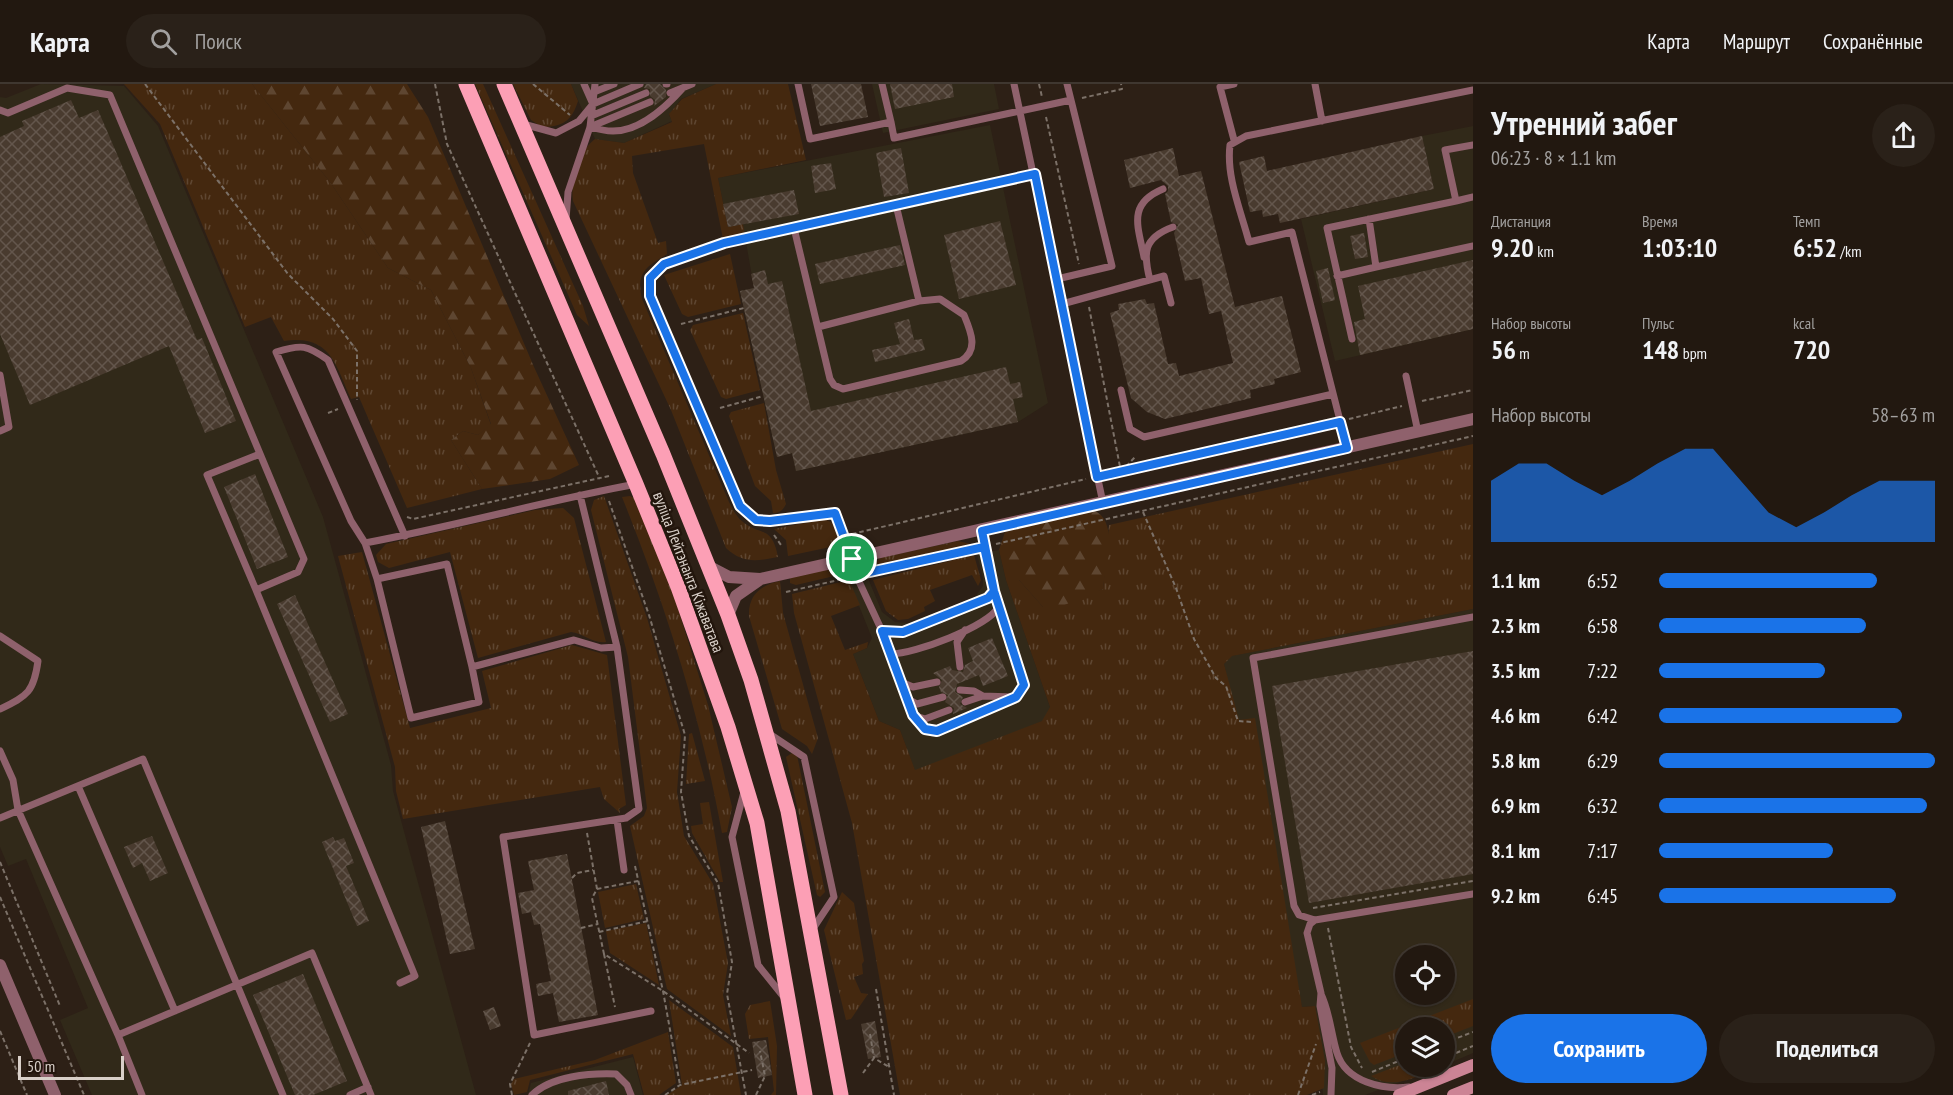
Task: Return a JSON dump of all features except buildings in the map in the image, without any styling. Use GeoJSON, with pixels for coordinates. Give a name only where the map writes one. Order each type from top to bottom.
{"type":"FeatureCollection","features":[{"type":"Feature","properties":{"kind":"main road","name":"вуліца Лейтэнанта Кіжаватава"},"geometry":{"type":"LineString","coordinates":[[466,84],[636,484],[700,647],[757,823],[805,1095]]}},
{"type":"Feature","properties":{"kind":"main road","name":"вуліца Лейтэнанта Кіжаватава"},"geometry":{"type":"LineString","coordinates":[[504,84],[566,225],[728,615],[788,811],[841,1095]]}},
{"type":"Feature","properties":{"kind":"main road"},"geometry":{"type":"LineString","coordinates":[[1399,1095],[1473,1065]]}},
{"type":"Feature","properties":{"kind":"main road"},"geometry":{"type":"LineString","coordinates":[[1453,1095],[1473,1087]]}},
{"type":"Feature","properties":{"kind":"street"},"geometry":{"type":"LineString","coordinates":[[708,566],[729,577],[760,579],[1473,419]]}},
{"type":"Feature","properties":{"kind":"street"},"geometry":{"type":"LineString","coordinates":[[728,615],[736,596],[760,579]]}},
{"type":"Feature","properties":{"kind":"street"},"geometry":{"type":"LineString","coordinates":[[0,965],[55,1095]]}},
{"type":"Feature","properties":{"kind":"lane"},"geometry":{"type":"LineString","coordinates":[[584,84],[593,104]]}},
{"type":"Feature","properties":{"kind":"lane"},"geometry":{"type":"LineString","coordinates":[[566,225],[568,192],[590,128],[595,88],[614,84]]}},
{"type":"Feature","properties":{"kind":"lane"},"geometry":{"type":"LineString","coordinates":[[523,124],[556,133],[579,121],[593,104],[640,84]]}},
{"type":"Feature","properties":{"kind":"lane"},"geometry":{"type":"LineString","coordinates":[[670,93],[692,84]]}},
{"type":"Feature","properties":{"kind":"lane"},"geometry":{"type":"LineString","coordinates":[[798,84],[810,140],[891,122]]}},
{"type":"Feature","properties":{"kind":"lane"},"geometry":{"type":"LineString","coordinates":[[882,84],[894,138],[1071,100]]}},
{"type":"Feature","properties":{"kind":"lane"},"geometry":{"type":"LineString","coordinates":[[1014,84],[1035,174],[1103,503]]}},
{"type":"Feature","properties":{"kind":"lane"},"geometry":{"type":"LineString","coordinates":[[1057,279],[1112,266],[1067,84]]}},
{"type":"Feature","properties":{"kind":"lane"},"geometry":{"type":"LineString","coordinates":[[1234,84],[1220,87],[1234,140]]}},
{"type":"Feature","properties":{"kind":"lane"},"geometry":{"type":"LineString","coordinates":[[1315,84],[1322,121]]}},
{"type":"Feature","properties":{"kind":"lane"},"geometry":{"type":"LineString","coordinates":[[1452,84],[1455,94]]}},
{"type":"Feature","properties":{"kind":"lane"},"geometry":{"type":"LineString","coordinates":[[0,110],[8,113],[66,88],[110,95],[304,559],[298,572],[256,590]]}},
{"type":"Feature","properties":{"kind":"lane"},"geometry":{"type":"LineString","coordinates":[[590,128],[615,131],[633,125],[660,112],[683,88]]}},
{"type":"Feature","properties":{"kind":"lane"},"geometry":{"type":"LineString","coordinates":[[1347,448],[1292,232],[1249,242],[1228,156],[1230,145],[1234,140],[1473,90]]}},
{"type":"Feature","properties":{"kind":"lane"},"geometry":{"type":"LineString","coordinates":[[591,116],[646,93]]}},
{"type":"Feature","properties":{"kind":"lane"},"geometry":{"type":"LineString","coordinates":[[590,128],[650,102]]}},
{"type":"Feature","properties":{"kind":"lane"},"geometry":{"type":"LineString","coordinates":[[1456,201],[1445,150],[1473,145]]}},
{"type":"Feature","properties":{"kind":"lane"},"geometry":{"type":"LineString","coordinates":[[982,531],[994,591],[1024,685],[1016,697],[937,731],[925,729],[913,715],[882,631],[856,575],[835,513],[770,521],[756,520],[740,506],[650,296],[650,278],[664,264],[724,243],[1035,174]]}},
{"type":"Feature","properties":{"kind":"lane"},"geometry":{"type":"LineString","coordinates":[[1150,280],[1137,217],[1139,207],[1144,200],[1163,189]]}},
{"type":"Feature","properties":{"kind":"lane"},"geometry":{"type":"LineString","coordinates":[[1352,339],[1327,228],[1473,197]]}},
{"type":"Feature","properties":{"kind":"lane"},"geometry":{"type":"LineString","coordinates":[[896,205],[919,301]]}},
{"type":"Feature","properties":{"kind":"lane"},"geometry":{"type":"LineString","coordinates":[[1370,219],[1376,267]]}},
{"type":"Feature","properties":{"kind":"lane"},"geometry":{"type":"LineString","coordinates":[[1144,257],[1154,237],[1173,227]]}},
{"type":"Feature","properties":{"kind":"lane"},"geometry":{"type":"LineString","coordinates":[[794,228],[830,379],[834,386],[843,388],[961,361],[969,355],[973,346],[964,315],[940,299],[919,301],[818,327]]}},
{"type":"Feature","properties":{"kind":"lane"},"geometry":{"type":"LineString","coordinates":[[1337,276],[1473,246]]}},
{"type":"Feature","properties":{"kind":"lane"},"geometry":{"type":"LineString","coordinates":[[1062,304],[1164,276],[1171,303]]}},
{"type":"Feature","properties":{"kind":"lane"},"geometry":{"type":"LineString","coordinates":[[377,579],[447,564],[479,702],[411,718],[377,579],[365,543],[351,521],[276,352],[295,346],[310,347],[328,360],[405,536]]}},
{"type":"Feature","properties":{"kind":"lane"},"geometry":{"type":"LineString","coordinates":[[0,375],[9,427],[0,431]]}},
{"type":"Feature","properties":{"kind":"lane"},"geometry":{"type":"LineString","coordinates":[[1406,376],[1418,432]]}},
{"type":"Feature","properties":{"kind":"lane"},"geometry":{"type":"LineString","coordinates":[[1121,390],[1130,429],[1144,437],[1333,394]]}},
{"type":"Feature","properties":{"kind":"lane"},"geometry":{"type":"LineString","coordinates":[[260,454],[207,475],[415,976],[400,983]]}},
{"type":"Feature","properties":{"kind":"lane"},"geometry":{"type":"LineString","coordinates":[[365,543],[636,484]]}},
{"type":"Feature","properties":{"kind":"lane"},"geometry":{"type":"LineString","coordinates":[[580,495],[617,647],[639,809],[626,818],[617,820],[503,837],[534,1035],[651,1011]]}},
{"type":"Feature","properties":{"kind":"lane"},"geometry":{"type":"LineString","coordinates":[[882,631],[903,632],[980,602],[994,591]]}},
{"type":"Feature","properties":{"kind":"lane"},"geometry":{"type":"LineString","coordinates":[[891,654],[911,652],[965,629],[988,619],[999,608]]}},
{"type":"Feature","properties":{"kind":"lane"},"geometry":{"type":"LineString","coordinates":[[1473,617],[1252,658],[1294,906],[1303,918],[1315,920],[1473,894]]}},
{"type":"Feature","properties":{"kind":"lane"},"geometry":{"type":"LineString","coordinates":[[960,667],[957,642],[965,629]]}},
{"type":"Feature","properties":{"kind":"lane"},"geometry":{"type":"LineString","coordinates":[[0,636],[38,661],[35,685],[20,700],[0,709]]}},
{"type":"Feature","properties":{"kind":"lane"},"geometry":{"type":"LineString","coordinates":[[472,667],[574,640],[601,648],[617,647]]}},
{"type":"Feature","properties":{"kind":"lane"},"geometry":{"type":"LineString","coordinates":[[901,682],[913,687],[937,682]]}},
{"type":"Feature","properties":{"kind":"lane"},"geometry":{"type":"LineString","coordinates":[[960,690],[974,691],[983,696]]}},
{"type":"Feature","properties":{"kind":"lane"},"geometry":{"type":"LineString","coordinates":[[965,702],[983,696],[1016,697]]}},
{"type":"Feature","properties":{"kind":"lane"},"geometry":{"type":"LineString","coordinates":[[908,699],[917,704],[943,697]]}},
{"type":"Feature","properties":{"kind":"lane"},"geometry":{"type":"LineString","coordinates":[[913,715],[925,719],[949,710]]}},
{"type":"Feature","properties":{"kind":"lane"},"geometry":{"type":"LineString","coordinates":[[765,731],[804,757],[834,897],[811,932]]}},
{"type":"Feature","properties":{"kind":"lane"},"geometry":{"type":"LineString","coordinates":[[0,752],[12,780],[18,810],[118,1035],[142,1095]]}},
{"type":"Feature","properties":{"kind":"lane"},"geometry":{"type":"LineString","coordinates":[[0,818],[143,759],[283,1095]]}},
{"type":"Feature","properties":{"kind":"lane"},"geometry":{"type":"LineString","coordinates":[[78,786],[175,1011]]}},
{"type":"Feature","properties":{"kind":"lane"},"geometry":{"type":"LineString","coordinates":[[746,787],[732,837],[759,965],[789,1003]]}},
{"type":"Feature","properties":{"kind":"lane"},"geometry":{"type":"LineString","coordinates":[[617,820],[624,870]]}},
{"type":"Feature","properties":{"kind":"lane"},"geometry":{"type":"LineString","coordinates":[[1315,920],[1310,924],[1307,933],[1341,1063],[1352,1074],[1368,1083],[1382,1086],[1423,1085]]}},
{"type":"Feature","properties":{"kind":"lane"},"geometry":{"type":"LineString","coordinates":[[118,1035],[312,953],[370,1091],[350,1095]]}},
{"type":"Feature","properties":{"kind":"lane"},"geometry":{"type":"LineString","coordinates":[[1321,993],[1320,1005],[1332,1068],[1331,1095]]}},
{"type":"Feature","properties":{"kind":"lane"},"geometry":{"type":"LineString","coordinates":[[532,1095],[540,1087],[591,1073],[616,1074],[627,1085],[631,1095]]}},
{"type":"Feature","properties":{"kind":"path"},"geometry":{"type":"LineString","coordinates":[[145,84],[288,274],[333,319],[357,351],[357,401],[328,413]]}},
{"type":"Feature","properties":{"kind":"path"},"geometry":{"type":"LineString","coordinates":[[435,84],[447,144],[605,490],[649,615],[685,735],[681,792],[689,836],[718,883],[732,962],[727,994],[746,1095]]}},
{"type":"Feature","properties":{"kind":"path"},"geometry":{"type":"LineString","coordinates":[[534,84],[579,121]]}},
{"type":"Feature","properties":{"kind":"path"},"geometry":{"type":"LineString","coordinates":[[1071,100],[1122,89],[1121,84]]}},
{"type":"Feature","properties":{"kind":"path"},"geometry":{"type":"LineString","coordinates":[[681,324],[744,308]]}},
{"type":"Feature","properties":{"kind":"path"},"geometry":{"type":"LineString","coordinates":[[844,536],[1473,390]]}},
{"type":"Feature","properties":{"kind":"path"},"geometry":{"type":"LineString","coordinates":[[720,408],[763,396]]}},
{"type":"Feature","properties":{"kind":"path"},"geometry":{"type":"LineString","coordinates":[[786,592],[1473,435]]}},
{"type":"Feature","properties":{"kind":"path"},"geometry":{"type":"LineString","coordinates":[[1121,472],[1136,457]]}},
{"type":"Feature","properties":{"kind":"path"},"geometry":{"type":"LineString","coordinates":[[403,507],[407,517],[413,519],[609,476]]}},
{"type":"Feature","properties":{"kind":"path"},"geometry":{"type":"LineString","coordinates":[[1142,512],[1194,639],[1216,678],[1226,686],[1238,721],[1264,721]]}},
{"type":"Feature","properties":{"kind":"path"},"geometry":{"type":"LineString","coordinates":[[774,535],[781,545]]}},
{"type":"Feature","properties":{"kind":"path"},"geometry":{"type":"LineString","coordinates":[[585,825],[597,889],[592,898],[618,1018]]}},
{"type":"Feature","properties":{"kind":"path"},"geometry":{"type":"LineString","coordinates":[[634,859],[663,991],[680,1085]]}},
{"type":"Feature","properties":{"kind":"path"},"geometry":{"type":"LineString","coordinates":[[0,862],[60,1006]]}},
{"type":"Feature","properties":{"kind":"path"},"geometry":{"type":"LineString","coordinates":[[572,878],[577,873],[593,870]]}},
{"type":"Feature","properties":{"kind":"path"},"geometry":{"type":"LineString","coordinates":[[597,889],[638,881]]}},
{"type":"Feature","properties":{"kind":"path"},"geometry":{"type":"LineString","coordinates":[[1304,909],[1325,908],[1473,881]]}},
{"type":"Feature","properties":{"kind":"path"},"geometry":{"type":"LineString","coordinates":[[0,897],[84,1095]]}},
{"type":"Feature","properties":{"kind":"path"},"geometry":{"type":"LineString","coordinates":[[1324,900],[1325,908]]}},
{"type":"Feature","properties":{"kind":"path"},"geometry":{"type":"LineString","coordinates":[[599,932],[648,921]]}},
{"type":"Feature","properties":{"kind":"path"},"geometry":{"type":"LineString","coordinates":[[581,928],[598,924]]}},
{"type":"Feature","properties":{"kind":"path"},"geometry":{"type":"LineString","coordinates":[[1328,928],[1349,1037],[1362,1067],[1369,1073],[1395,1062]]}},
{"type":"Feature","properties":{"kind":"path"},"geometry":{"type":"LineString","coordinates":[[604,954],[663,991],[749,1053]]}},
{"type":"Feature","properties":{"kind":"path"},"geometry":{"type":"LineString","coordinates":[[876,989],[894,1095]]}},
{"type":"Feature","properties":{"kind":"path"},"geometry":{"type":"LineString","coordinates":[[0,1031],[27,1095]]}},
{"type":"Feature","properties":{"kind":"path"},"geometry":{"type":"LineString","coordinates":[[1455,1039],[1473,1032]]}},
{"type":"Feature","properties":{"kind":"path"},"geometry":{"type":"LineString","coordinates":[[862,1074],[874,1058],[870,1034]]}},
{"type":"Feature","properties":{"kind":"path"},"geometry":{"type":"LineString","coordinates":[[512,1095],[510,1084],[534,1035]]}},
{"type":"Feature","properties":{"kind":"path"},"geometry":{"type":"LineString","coordinates":[[1456,1053],[1473,1046]]}},
{"type":"Feature","properties":{"kind":"path"},"geometry":{"type":"LineString","coordinates":[[756,1095],[765,1077],[760,1051]]}},
{"type":"Feature","properties":{"kind":"path"},"geometry":{"type":"LineString","coordinates":[[874,1058],[889,1067]]}},
{"type":"Feature","properties":{"kind":"path"},"geometry":{"type":"LineString","coordinates":[[665,1095],[680,1085],[752,1070]]}},
{"type":"Feature","properties":{"kind":"path"},"geometry":{"type":"LineString","coordinates":[[1312,1095],[1324,1090]]}},
{"type":"Feature","properties":{"kind":"shaded area"},"geometry":{"type":"Polygon","coordinates":[[[41,84],[124,86],[158,126],[323,517],[391,765],[393,791],[476,1095],[92,1095],[60,1020],[88,1008],[26,859],[8,866],[0,847],[0,97],[6,98],[41,84]]]}},
{"type":"Feature","properties":{"kind":"shaded area"},"geometry":{"type":"Polygon","coordinates":[[[571,84],[716,84],[681,99],[669,115],[672,121],[624,143],[595,139],[571,84]]]}},
{"type":"Feature","properties":{"kind":"shaded area"},"geometry":{"type":"Polygon","coordinates":[[[872,84],[994,84],[999,109],[883,133],[872,84]]]}},
{"type":"Feature","properties":{"kind":"shaded area"},"geometry":{"type":"Polygon","coordinates":[[[990,125],[1048,403],[1018,422],[796,471],[792,453],[777,457],[740,291],[754,288],[743,225],[728,227],[718,178],[990,125]]]}},
{"type":"Feature","properties":{"kind":"shaded area"},"geometry":{"type":"Polygon","coordinates":[[[1473,126],[1473,329],[1335,361],[1301,219],[1434,189],[1422,136],[1473,126]]]}},
{"type":"Feature","properties":{"kind":"shaded area"},"geometry":{"type":"Polygon","coordinates":[[[999,550],[1006,580],[1050,707],[1043,721],[915,771],[900,730],[879,721],[853,654],[867,648],[872,638],[849,581],[867,576],[882,612],[895,622],[908,623],[975,597],[983,586],[977,554],[999,550]]]}},
{"type":"Feature","properties":{"kind":"shaded area"},"geometry":{"type":"Polygon","coordinates":[[[1473,609],[1473,1053],[1455,1061],[1455,1017],[1395,1017],[1395,1077],[1413,1077],[1365,1095],[1323,1095],[1315,1006],[1302,1007],[1224,664],[1231,656],[1473,609]]]}},
{"type":"Feature","properties":{"kind":"shaded area"},"geometry":{"type":"Polygon","coordinates":[[[633,1057],[643,1095],[528,1095],[531,1083],[633,1057]]]}},
{"type":"Feature","properties":{"kind":"green space"},"geometry":{"type":"Polygon","coordinates":[[[124,84],[252,84],[330,182],[388,268],[431,290],[471,368],[491,425],[478,435],[463,431],[451,440],[482,489],[407,508],[359,397],[351,399],[329,354],[312,342],[284,341],[271,317],[245,327],[160,124],[124,84]]]}},
{"type":"Feature","properties":{"kind":"green space"},"geometry":{"type":"Polygon","coordinates":[[[252,84],[407,84],[428,117],[534,367],[579,465],[550,479],[482,489],[451,440],[463,431],[478,435],[491,424],[471,368],[431,290],[388,268],[330,182],[252,84]]]}},
{"type":"Feature","properties":{"kind":"green space"},"geometry":{"type":"Polygon","coordinates":[[[475,84],[483,84],[583,306],[589,326],[577,315],[475,84]]]}},
{"type":"Feature","properties":{"kind":"green space"},"geometry":{"type":"Polygon","coordinates":[[[513,84],[571,84],[578,101],[573,114],[561,124],[542,127],[531,120],[513,84]]]}},
{"type":"Feature","properties":{"kind":"green space"},"geometry":{"type":"Polygon","coordinates":[[[716,84],[788,84],[806,160],[718,178],[728,227],[743,224],[745,235],[723,239],[704,144],[632,156],[633,173],[658,243],[666,241],[667,254],[644,271],[640,290],[729,502],[741,520],[765,533],[772,540],[778,557],[763,560],[744,559],[726,548],[671,410],[573,201],[572,194],[574,177],[580,159],[595,139],[624,143],[672,122],[669,114],[682,99],[716,84]]]}},
{"type":"Feature","properties":{"kind":"green space"},"geometry":{"type":"Polygon","coordinates":[[[730,254],[741,304],[688,317],[682,314],[664,275],[730,254]]]}},
{"type":"Feature","properties":{"kind":"green space"},"geometry":{"type":"Polygon","coordinates":[[[743,313],[760,390],[726,399],[721,397],[690,330],[693,325],[743,313]]]}},
{"type":"Feature","properties":{"kind":"green space"},"geometry":{"type":"Polygon","coordinates":[[[764,403],[776,470],[786,504],[781,511],[775,513],[773,513],[771,501],[755,486],[729,416],[731,412],[764,403]]]}},
{"type":"Feature","properties":{"kind":"green space"},"geometry":{"type":"Polygon","coordinates":[[[1473,444],[1473,609],[1232,656],[1224,664],[1239,720],[1255,718],[1302,1007],[1315,1006],[1325,1061],[1324,1088],[1307,1095],[900,1095],[852,823],[794,613],[792,594],[849,580],[860,605],[831,616],[845,650],[868,642],[867,648],[853,654],[879,721],[900,730],[915,770],[1042,721],[1050,707],[1006,580],[1019,580],[1043,607],[1103,589],[1109,525],[1473,444]]]}},
{"type":"Feature","properties":{"kind":"green space"},"geometry":{"type":"Polygon","coordinates":[[[604,496],[647,618],[681,736],[677,792],[684,836],[713,884],[728,963],[723,995],[731,1036],[667,989],[630,826],[644,816],[647,808],[628,657],[591,510],[594,500],[604,496]]]}},
{"type":"Feature","properties":{"kind":"green space"},"geometry":{"type":"Polygon","coordinates":[[[622,497],[635,498],[673,593],[708,705],[732,807],[727,832],[722,833],[704,747],[681,663],[622,497]]]}},
{"type":"Feature","properties":{"kind":"green space"},"geometry":{"type":"Polygon","coordinates":[[[563,508],[574,518],[606,642],[571,632],[478,658],[450,552],[389,568],[378,562],[376,555],[386,544],[535,510],[563,508]]]}},
{"type":"Feature","properties":{"kind":"green space"},"geometry":{"type":"Polygon","coordinates":[[[1093,510],[1101,516],[1109,534],[1103,589],[1050,611],[1043,607],[1019,580],[1006,580],[999,550],[1005,532],[1093,510]]]}},
{"type":"Feature","properties":{"kind":"green space"},"geometry":{"type":"Polygon","coordinates":[[[824,519],[837,525],[841,535],[835,546],[788,556],[786,540],[774,529],[824,519]]]}},
{"type":"Feature","properties":{"kind":"green space"},"geometry":{"type":"Polygon","coordinates":[[[958,541],[975,545],[880,567],[873,565],[880,558],[958,541]]]}},
{"type":"Feature","properties":{"kind":"green space"},"geometry":{"type":"Polygon","coordinates":[[[362,552],[410,728],[491,708],[482,671],[572,645],[607,655],[626,805],[619,809],[620,813],[604,799],[600,787],[403,819],[396,791],[395,767],[338,556],[362,552]]]}},
{"type":"Feature","properties":{"kind":"green space"},"geometry":{"type":"Polygon","coordinates":[[[974,555],[981,580],[978,586],[972,575],[930,590],[935,601],[924,607],[925,611],[908,619],[898,620],[886,611],[873,580],[974,555]]]}},
{"type":"Feature","properties":{"kind":"green space"},"geometry":{"type":"Polygon","coordinates":[[[829,569],[847,573],[796,585],[790,583],[790,578],[829,569]]]}},
{"type":"Feature","properties":{"kind":"green space"},"geometry":{"type":"Polygon","coordinates":[[[780,581],[783,613],[818,738],[812,754],[807,746],[782,729],[749,616],[751,602],[757,592],[767,585],[780,581]]]}},
{"type":"Feature","properties":{"kind":"green space"},"geometry":{"type":"Polygon","coordinates":[[[692,733],[705,781],[686,784],[689,734],[692,733]]]}},
{"type":"Feature","properties":{"kind":"green space"},"geometry":{"type":"Polygon","coordinates":[[[792,753],[797,755],[825,892],[820,897],[817,895],[786,757],[792,753]]]}},
{"type":"Feature","properties":{"kind":"green space"},"geometry":{"type":"Polygon","coordinates":[[[709,802],[723,882],[720,882],[692,833],[691,826],[703,824],[700,803],[709,802]]]}},
{"type":"Feature","properties":{"kind":"green space"},"geometry":{"type":"Polygon","coordinates":[[[636,884],[644,919],[605,928],[598,892],[636,884]]]}},
{"type":"Feature","properties":{"kind":"green space"},"geometry":{"type":"Polygon","coordinates":[[[842,892],[854,903],[864,961],[863,974],[854,977],[861,993],[868,994],[851,1019],[846,1020],[824,930],[842,892]]]}},
{"type":"Feature","properties":{"kind":"green space"},"geometry":{"type":"Polygon","coordinates":[[[646,923],[659,985],[610,953],[606,931],[646,923]]]}},
{"type":"Feature","properties":{"kind":"green space"},"geometry":{"type":"Polygon","coordinates":[[[1473,999],[1473,1026],[1455,1033],[1455,1017],[1427,1017],[1473,999]]]}},
{"type":"Feature","properties":{"kind":"green space"},"geometry":{"type":"Polygon","coordinates":[[[669,1000],[733,1047],[741,1095],[667,1095],[682,1085],[669,1000]]]}},
{"type":"Feature","properties":{"kind":"green space"},"geometry":{"type":"Polygon","coordinates":[[[770,1001],[777,1046],[776,1095],[771,1095],[774,1091],[768,1037],[749,1039],[745,1014],[750,1005],[770,1001]]]}},
{"type":"Feature","properties":{"kind":"green space"},"geometry":{"type":"Polygon","coordinates":[[[1395,1029],[1395,1057],[1374,1065],[1360,1043],[1395,1029]]]}},
{"type":"Feature","properties":{"kind":"green space"},"geometry":{"type":"Polygon","coordinates":[[[668,1032],[676,1083],[659,1095],[644,1095],[633,1054],[530,1080],[527,1092],[514,1095],[511,1084],[514,1079],[595,1060],[668,1032]]]}},
{"type":"Feature","properties":{"kind":"green space"},"geometry":{"type":"Polygon","coordinates":[[[1395,1067],[1395,1077],[1416,1077],[1388,1082],[1371,1076],[1395,1067]]]}},
{"type":"Feature","properties":{"kind":"route"},"geometry":{"type":"LineString","coordinates":[[852,559],[835,513],[770,521],[756,520],[740,506],[650,296],[648,285],[650,278],[664,264],[724,243],[1035,174],[1097,477],[1340,422],[1347,448],[982,531],[994,591],[988,598],[903,632],[894,634],[882,631],[913,715],[925,729],[937,731],[1016,697],[1024,685],[994,591],[984,547],[856,575],[852,559]]}}]}
